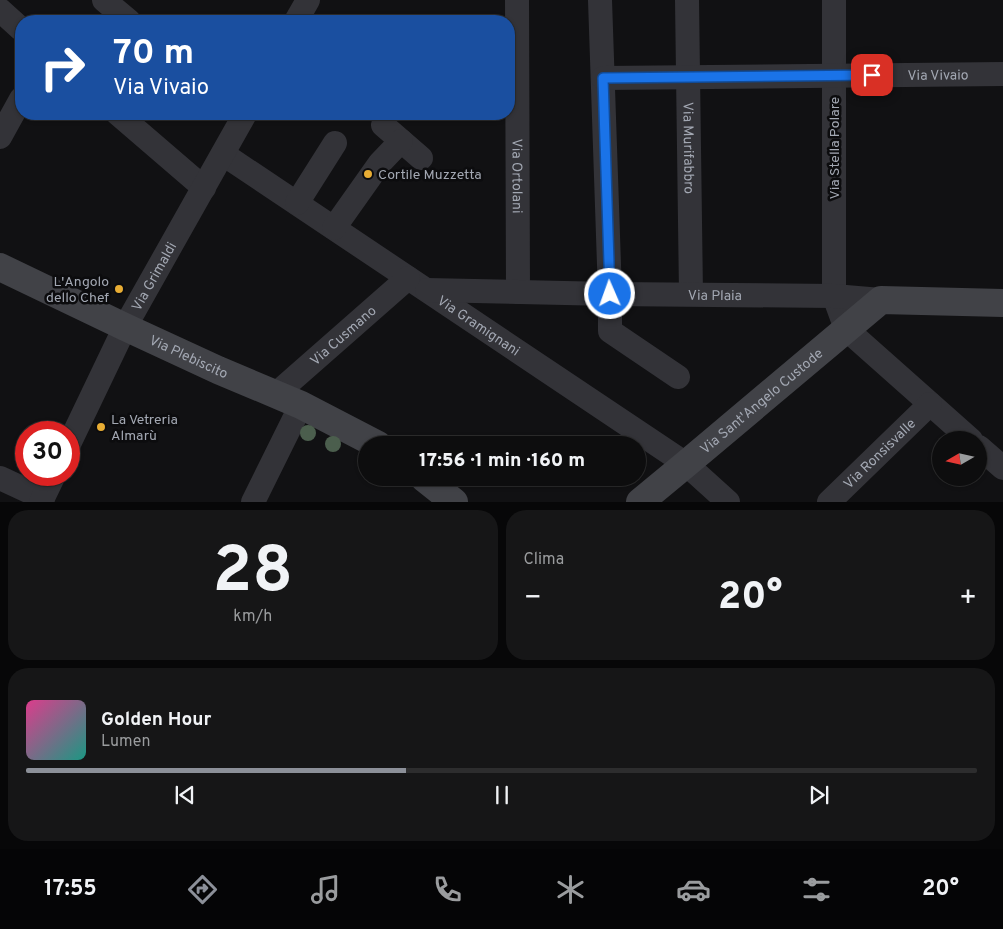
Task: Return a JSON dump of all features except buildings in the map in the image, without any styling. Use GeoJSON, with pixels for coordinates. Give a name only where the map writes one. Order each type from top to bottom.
{"type":"FeatureCollection","features":[{"type":"Feature","properties":{"kind":"main road","name":"Via Plebiscito"},"geometry":{"type":"LineString","coordinates":[[0,267],[218,370],[301,405],[361,436]]}},
{"type":"Feature","properties":{"kind":"main road","name":"Via Sant'Angelo Custode"},"geometry":{"type":"LineString","coordinates":[[640,502],[881,300]]}},
{"type":"Feature","properties":{"kind":"main road","name":"Via Plaia"},"geometry":{"type":"LineString","coordinates":[[881,300],[1003,303]]}},
{"type":"Feature","properties":{"kind":"main road"},"geometry":{"type":"LineString","coordinates":[[434,486],[454,502]]}},
{"type":"Feature","properties":{"kind":"street"},"geometry":{"type":"LineString","coordinates":[[104,0],[122,15]]}},
{"type":"Feature","properties":{"kind":"street"},"geometry":{"type":"LineString","coordinates":[[299,15],[308,0]]}},
{"type":"Feature","properties":{"kind":"street","name":"Via Ortolani"},"geometry":{"type":"LineString","coordinates":[[517,0],[518,292]]}},
{"type":"Feature","properties":{"kind":"street"},"geometry":{"type":"LineString","coordinates":[[600,0],[610,331],[678,377]]}},
{"type":"Feature","properties":{"kind":"street","name":"Via Murifabbro"},"geometry":{"type":"LineString","coordinates":[[687,0],[691,294]]}},
{"type":"Feature","properties":{"kind":"street","name":"Via Stella Polare"},"geometry":{"type":"LineString","coordinates":[[834,0],[834,296],[846,329]]}},
{"type":"Feature","properties":{"kind":"street"},"geometry":{"type":"LineString","coordinates":[[0,10],[15,24]]}},
{"type":"Feature","properties":{"kind":"street","name":"Via Vivaio"},"geometry":{"type":"LineString","coordinates":[[603,78],[1003,74]]}},
{"type":"Feature","properties":{"kind":"street"},"geometry":{"type":"LineString","coordinates":[[0,138],[15,110]]}},
{"type":"Feature","properties":{"kind":"street"},"geometry":{"type":"LineString","coordinates":[[125,120],[204,188]]}},
{"type":"Feature","properties":{"kind":"street","name":"Via Grimaldi"},"geometry":{"type":"LineString","coordinates":[[80,421],[125,327],[242,120]]}},
{"type":"Feature","properties":{"kind":"street"},"geometry":{"type":"LineString","coordinates":[[383,125],[421,158]]}},
{"type":"Feature","properties":{"kind":"street"},"geometry":{"type":"LineString","coordinates":[[334,228],[380,163],[401,141]]}},
{"type":"Feature","properties":{"kind":"street"},"geometry":{"type":"LineString","coordinates":[[297,203],[335,143]]}},
{"type":"Feature","properties":{"kind":"street","name":"Via Gramignani"},"geometry":{"type":"LineString","coordinates":[[223,154],[686,464],[728,502]]}},
{"type":"Feature","properties":{"kind":"street","name":"Via Plaia"},"geometry":{"type":"LineString","coordinates":[[418,284],[518,292],[834,296],[881,300]]}},
{"type":"Feature","properties":{"kind":"street","name":"Via Cusmano"},"geometry":{"type":"LineString","coordinates":[[276,394],[418,284]]}},
{"type":"Feature","properties":{"kind":"street"},"geometry":{"type":"LineString","coordinates":[[846,329],[961,431]]}},
{"type":"Feature","properties":{"kind":"street","name":"Via Ronsisvalle"},"geometry":{"type":"LineString","coordinates":[[829,502],[930,404]]}},
{"type":"Feature","properties":{"kind":"street"},"geometry":{"type":"LineString","coordinates":[[254,502],[301,405]]}},
{"type":"Feature","properties":{"kind":"street"},"geometry":{"type":"LineString","coordinates":[[988,455],[1003,468]]}},
{"type":"Feature","properties":{"kind":"street"},"geometry":{"type":"LineString","coordinates":[[0,478],[42,500],[49,486]]}},
{"type":"Feature","properties":{"kind":"place","name":"Cortile Muzzetta"},"geometry":{"type":"Point","coordinates":[368,174]}},
{"type":"Feature","properties":{"kind":"place","name":"L'Angolo dello Chef"},"geometry":{"type":"Point","coordinates":[119,289]}},
{"type":"Feature","properties":{"kind":"place","name":"La Vetreria Almarù"},"geometry":{"type":"Point","coordinates":[101,427]}},
{"type":"Feature","properties":{"kind":"route"},"geometry":{"type":"LineString","coordinates":[[610,294],[603,78],[872,75]]}}]}
